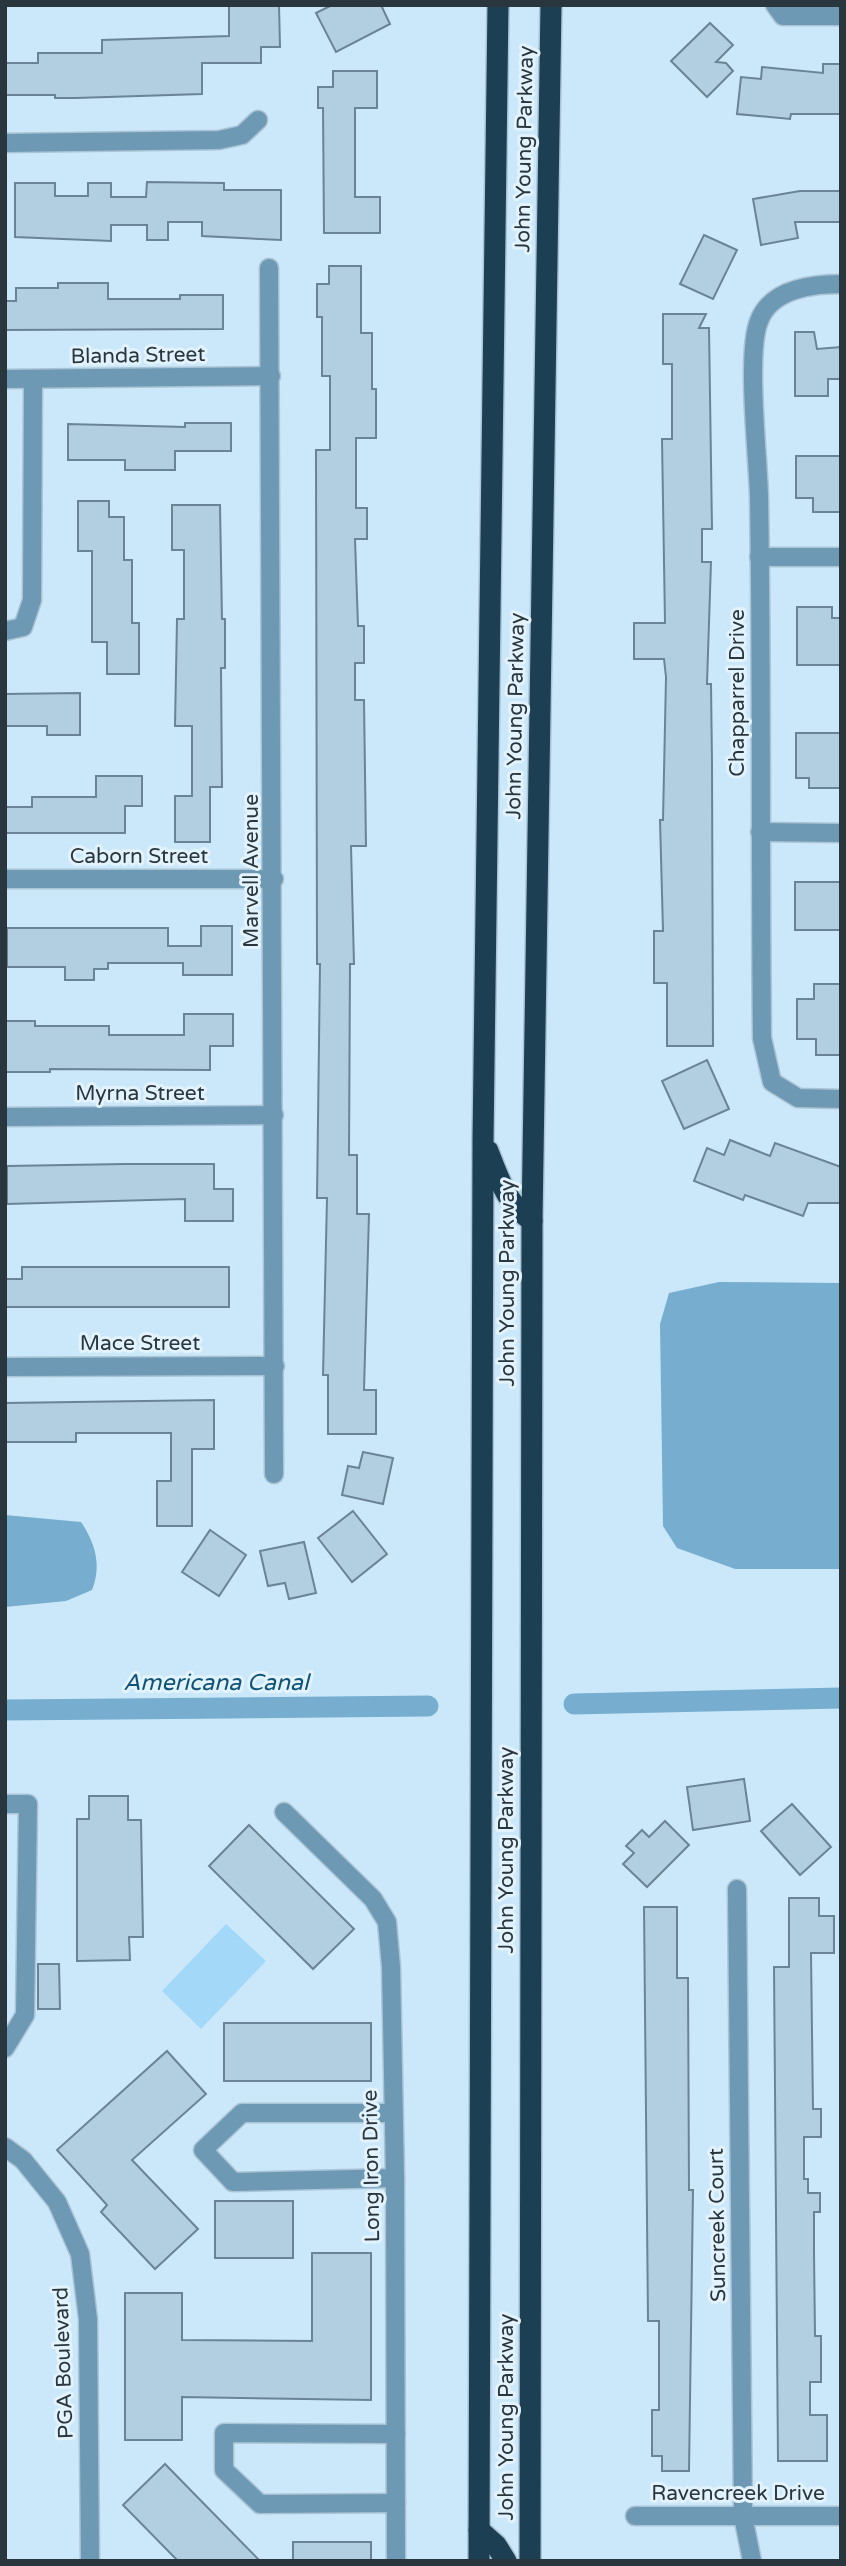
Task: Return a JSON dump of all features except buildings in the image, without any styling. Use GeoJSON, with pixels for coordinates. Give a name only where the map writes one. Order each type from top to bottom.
{"type":"FeatureCollection","features":[{"type":"Feature","properties":{"kind":"highway","name":"John Young Parkway"},"geometry":{"type":"LineString","coordinates":[[479,2561],[483,1140],[498,5]]}},
{"type":"Feature","properties":{"kind":"highway","name":"John Young Parkway"},"geometry":{"type":"LineString","coordinates":[[530,2561],[531,1221],[551,5]]}},
{"type":"Feature","properties":{"kind":"highway"},"geometry":{"type":"LineString","coordinates":[[483,1140],[506,1196],[518,1212],[531,1221]]}},
{"type":"Feature","properties":{"kind":"highway"},"geometry":{"type":"LineString","coordinates":[[478,2530],[496,2545],[506,2561]]}},
{"type":"Feature","properties":{"kind":"street"},"geometry":{"type":"LineString","coordinates":[[775,5],[783,16],[841,16]]}},
{"type":"Feature","properties":{"kind":"street"},"geometry":{"type":"LineString","coordinates":[[5,143],[219,140],[242,135],[258,120]]}},
{"type":"Feature","properties":{"kind":"street","name":"Marvell Avenue"},"geometry":{"type":"LineString","coordinates":[[269,268],[274,879],[274,1474]]}},
{"type":"Feature","properties":{"kind":"street","name":"Chapparrel Drive"},"geometry":{"type":"LineString","coordinates":[[841,284],[812,284],[779,297],[759,319],[754,348],[759,557],[762,1038],[772,1082],[798,1098],[841,1099]]}},
{"type":"Feature","properties":{"kind":"street","name":"Blanda Street"},"geometry":{"type":"LineString","coordinates":[[5,379],[271,376]]}},
{"type":"Feature","properties":{"kind":"street"},"geometry":{"type":"LineString","coordinates":[[5,631],[23,627],[32,600],[33,380]]}},
{"type":"Feature","properties":{"kind":"street"},"geometry":{"type":"LineString","coordinates":[[759,557],[841,557]]}},
{"type":"Feature","properties":{"kind":"street"},"geometry":{"type":"LineString","coordinates":[[760,832],[841,833]]}},
{"type":"Feature","properties":{"kind":"street","name":"Caborn Street"},"geometry":{"type":"LineString","coordinates":[[5,879],[274,879]]}},
{"type":"Feature","properties":{"kind":"street","name":"Myrna Street"},"geometry":{"type":"LineString","coordinates":[[5,1117],[274,1115]]}},
{"type":"Feature","properties":{"kind":"street","name":"Mace Street"},"geometry":{"type":"LineString","coordinates":[[5,1367],[275,1366]]}},
{"type":"Feature","properties":{"kind":"street"},"geometry":{"type":"LineString","coordinates":[[5,1804],[28,1804],[25,2015],[5,2048]]}},
{"type":"Feature","properties":{"kind":"street","name":"Long Iron Drive"},"geometry":{"type":"LineString","coordinates":[[284,1812],[373,1899],[387,1922],[391,1967],[395,2178],[397,2561]]}},
{"type":"Feature","properties":{"kind":"street","name":"Suncreek Court"},"geometry":{"type":"LineString","coordinates":[[737,1889],[743,2516],[752,2561]]}},
{"type":"Feature","properties":{"kind":"street"},"geometry":{"type":"LineString","coordinates":[[393,2113],[242,2113],[203,2150],[233,2182],[395,2178]]}},
{"type":"Feature","properties":{"kind":"street","name":"PGA Boulevard"},"geometry":{"type":"LineString","coordinates":[[5,2147],[23,2160],[57,2202],[80,2254],[88,2319],[90,2561]]}},
{"type":"Feature","properties":{"kind":"street"},"geometry":{"type":"LineString","coordinates":[[396,2434],[224,2433],[224,2470],[260,2504],[396,2503]]}},
{"type":"Feature","properties":{"kind":"street","name":"Ravencreek Drive"},"geometry":{"type":"LineString","coordinates":[[635,2516],[841,2516]]}},
{"type":"Feature","properties":{"kind":"shaded area"},"geometry":{"type":"Polygon","coordinates":[[[719,1282],[841,1283],[841,1569],[735,1569],[677,1548],[663,1526],[660,1324],[669,1293],[719,1282]]]}},
{"type":"Feature","properties":{"kind":"shaded area"},"geometry":{"type":"Polygon","coordinates":[[[5,1515],[81,1522],[96,1554],[92,1590],[66,1601],[5,1607],[5,1515]]]}},
{"type":"Feature","properties":{"kind":"shaded area"},"geometry":{"type":"Polygon","coordinates":[[[226,1924],[266,1961],[201,2029],[162,1991],[226,1924]]]}},
{"type":"Feature","properties":{"kind":"waterway","name":"Americana Canal"},"geometry":{"type":"LineString","coordinates":[[574,1704],[841,1698]]}},
{"type":"Feature","properties":{"kind":"waterway","name":"Americana Canal"},"geometry":{"type":"LineString","coordinates":[[5,1710],[428,1706]]}}]}
